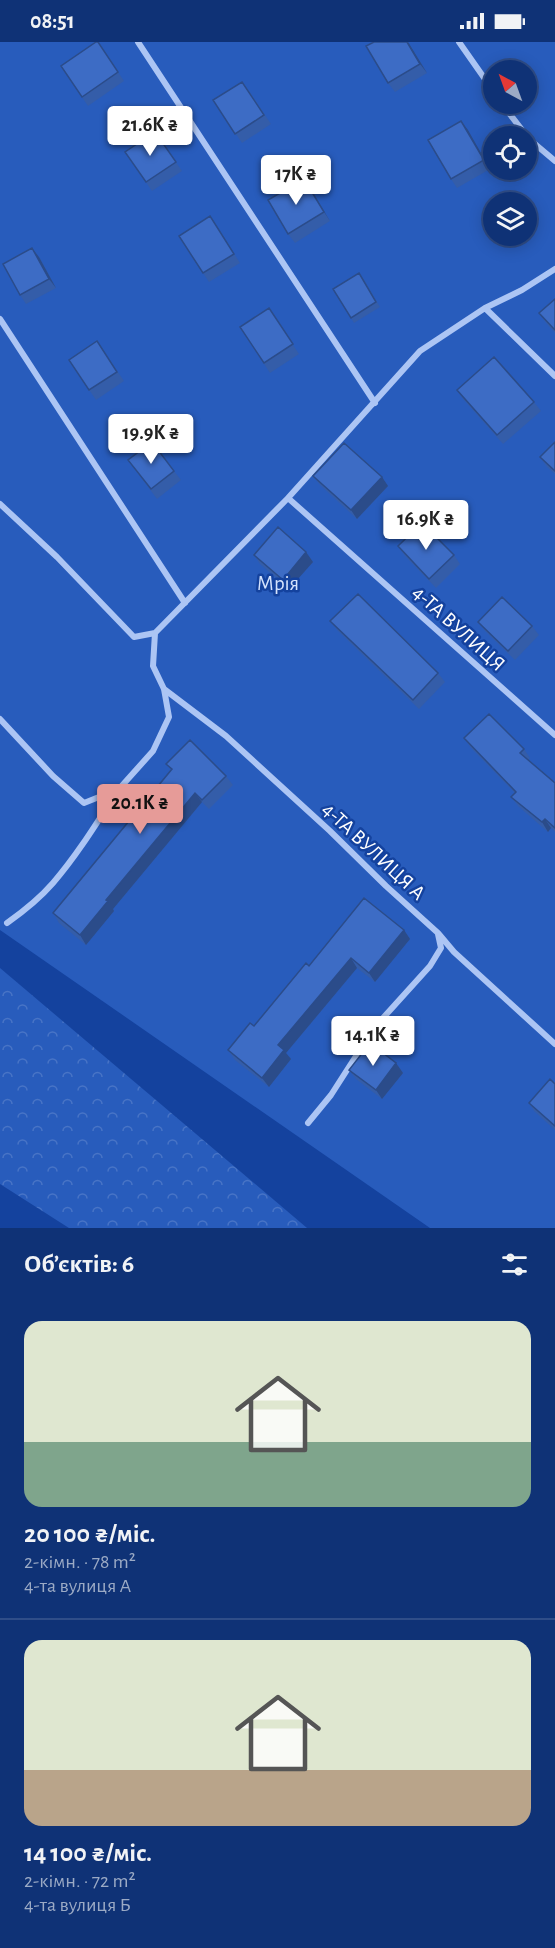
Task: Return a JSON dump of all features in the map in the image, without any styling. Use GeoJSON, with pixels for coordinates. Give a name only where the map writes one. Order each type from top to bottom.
{"type":"FeatureCollection","features":[{"type":"Feature","properties":{"kind":"street"},"geometry":{"type":"LineString","coordinates":[[138,42],[375,403]]}},
{"type":"Feature","properties":{"kind":"street"},"geometry":{"type":"LineString","coordinates":[[459,42],[483,76]]}},
{"type":"Feature","properties":{"kind":"street"},"geometry":{"type":"LineString","coordinates":[[510,114],[529,139],[555,161]]}},
{"type":"Feature","properties":{"kind":"street"},"geometry":{"type":"LineString","coordinates":[[0,504],[57,557],[134,637],[155,633],[288,498],[420,351],[485,308],[522,290],[555,269]]}},
{"type":"Feature","properties":{"kind":"street"},"geometry":{"type":"LineString","coordinates":[[485,308],[555,376]]}},
{"type":"Feature","properties":{"kind":"street"},"geometry":{"type":"LineString","coordinates":[[0,319],[185,603]]}},
{"type":"Feature","properties":{"kind":"street","name":"4-ТА ВУЛИЦЯ"},"geometry":{"type":"LineString","coordinates":[[288,498],[555,735]]}},
{"type":"Feature","properties":{"kind":"street"},"geometry":{"type":"LineString","coordinates":[[7,923],[32,905],[53,883],[80,848],[119,789],[153,751],[169,717],[164,689],[153,666],[155,633]]}},
{"type":"Feature","properties":{"kind":"street","name":"4-ТА ВУЛИЦЯ А"},"geometry":{"type":"LineString","coordinates":[[164,689],[226,736],[438,933],[454,952],[555,1044]]}},
{"type":"Feature","properties":{"kind":"street"},"geometry":{"type":"LineString","coordinates":[[0,719],[53,776],[84,803],[119,789]]}},
{"type":"Feature","properties":{"kind":"street"},"geometry":{"type":"LineString","coordinates":[[308,1123],[331,1095],[374,1028],[430,966],[441,948],[438,933]]}},
{"type":"Feature","properties":{"kind":"green space","name":"Мрія"},"geometry":{"type":"Polygon","coordinates":[[[0,42],[555,42],[555,1228],[430,1228],[0,930],[0,42]]]}},
{"type":"Feature","properties":{"kind":"green space"},"geometry":{"type":"Polygon","coordinates":[[[0,968],[307,1228],[69,1228],[0,1184],[0,968]]]}},
{"type":"Feature","properties":{"kind":"building"},"geometry":{"type":"Polygon","coordinates":[[[96,42],[118,72],[82,97],[61,66],[96,42]]]}},
{"type":"Feature","properties":{"kind":"building"},"geometry":{"type":"Polygon","coordinates":[[[374,42],[407,42],[420,64],[388,83],[366,46],[374,42]]]}},
{"type":"Feature","properties":{"kind":"building"},"geometry":{"type":"Polygon","coordinates":[[[242,82],[264,115],[235,134],[213,100],[242,82]]]}},
{"type":"Feature","properties":{"kind":"building"},"geometry":{"type":"Polygon","coordinates":[[[461,121],[483,161],[451,179],[428,140],[461,121]]]}},
{"type":"Feature","properties":{"kind":"building"},"geometry":{"type":"Polygon","coordinates":[[[155,132],[176,162],[146,182],[125,152],[155,132]]]}},
{"type":"Feature","properties":{"kind":"building"},"geometry":{"type":"Polygon","coordinates":[[[304,179],[324,212],[288,234],[268,200],[304,179]]]}},
{"type":"Feature","properties":{"kind":"building"},"geometry":{"type":"Polygon","coordinates":[[[210,216],[234,254],[203,273],[179,236],[210,216]]]}},
{"type":"Feature","properties":{"kind":"building"},"geometry":{"type":"Polygon","coordinates":[[[32,248],[49,279],[20,295],[3,264],[32,248]]]}},
{"type":"Feature","properties":{"kind":"building"},"geometry":{"type":"Polygon","coordinates":[[[359,273],[376,302],[351,318],[333,289],[359,273]]]}},
{"type":"Feature","properties":{"kind":"building"},"geometry":{"type":"Polygon","coordinates":[[[555,299],[555,330],[539,313],[555,299]]]}},
{"type":"Feature","properties":{"kind":"building"},"geometry":{"type":"Polygon","coordinates":[[[269,308],[293,344],[264,363],[240,327],[269,308]]]}},
{"type":"Feature","properties":{"kind":"building"},"geometry":{"type":"Polygon","coordinates":[[[97,341],[117,372],[89,390],[69,360],[97,341]]]}},
{"type":"Feature","properties":{"kind":"building"},"geometry":{"type":"Polygon","coordinates":[[[494,357],[534,402],[497,435],[457,390],[494,357]]]}},
{"type":"Feature","properties":{"kind":"building"},"geometry":{"type":"Polygon","coordinates":[[[152,442],[174,471],[151,489],[128,460],[152,442]]]}},
{"type":"Feature","properties":{"kind":"building"},"geometry":{"type":"Polygon","coordinates":[[[555,442],[555,471],[540,457],[555,442]]]}},
{"type":"Feature","properties":{"kind":"building"},"geometry":{"type":"Polygon","coordinates":[[[344,443],[382,477],[351,510],[313,476],[344,443]]]}},
{"type":"Feature","properties":{"kind":"building"},"geometry":{"type":"Polygon","coordinates":[[[422,523],[454,555],[429,579],[398,546],[422,523]]]}},
{"type":"Feature","properties":{"kind":"building"},"geometry":{"type":"Polygon","coordinates":[[[278,527],[306,552],[283,580],[254,555],[278,527]]]}},
{"type":"Feature","properties":{"kind":"building"},"geometry":{"type":"Polygon","coordinates":[[[358,594],[438,673],[413,700],[330,621],[358,594]]]}},
{"type":"Feature","properties":{"kind":"building"},"geometry":{"type":"Polygon","coordinates":[[[502,597],[532,626],[508,651],[478,622],[502,597]]]}},
{"type":"Feature","properties":{"kind":"building"},"geometry":{"type":"Polygon","coordinates":[[[489,714],[524,749],[520,753],[555,783],[555,828],[545,819],[542,822],[511,797],[516,792],[464,738],[489,714]]]}},
{"type":"Feature","properties":{"kind":"building"},"geometry":{"type":"Polygon","coordinates":[[[190,740],[226,776],[202,800],[195,793],[106,900],[108,901],[80,935],[53,913],[172,769],[166,764],[190,740]]]}},
{"type":"Feature","properties":{"kind":"building"},"geometry":{"type":"Polygon","coordinates":[[[364,898],[404,930],[369,973],[351,958],[278,1045],[284,1050],[262,1078],[228,1050],[250,1023],[254,1026],[306,963],[309,966],[364,898]]]}},
{"type":"Feature","properties":{"kind":"building"},"geometry":{"type":"Polygon","coordinates":[[[370,1043],[396,1063],[376,1090],[349,1070],[370,1043]]]}},
{"type":"Feature","properties":{"kind":"building"},"geometry":{"type":"Polygon","coordinates":[[[550,1079],[555,1084],[555,1126],[529,1103],[550,1079]]]}}]}
